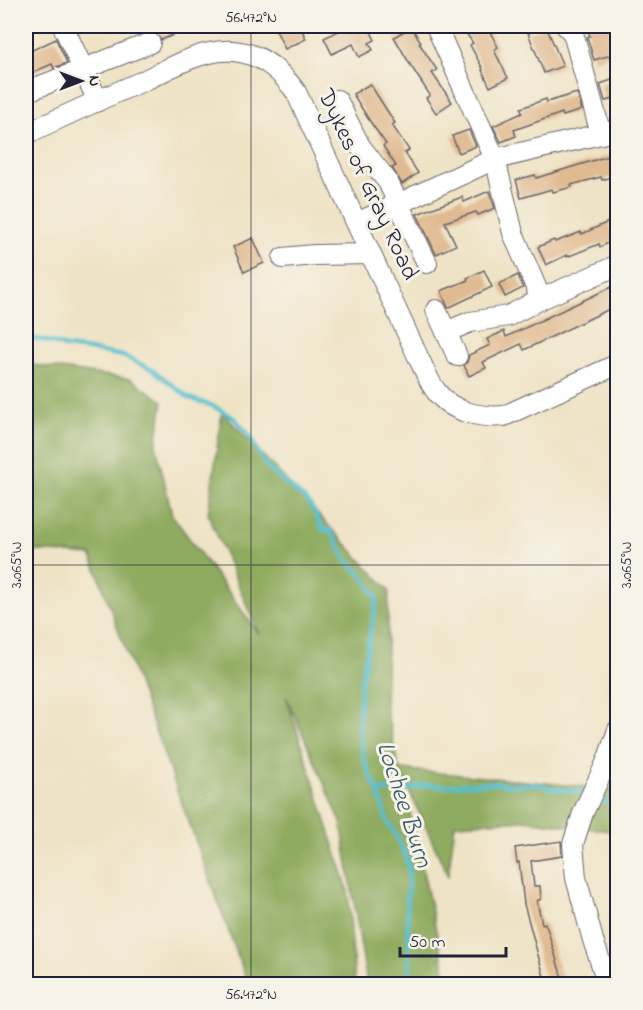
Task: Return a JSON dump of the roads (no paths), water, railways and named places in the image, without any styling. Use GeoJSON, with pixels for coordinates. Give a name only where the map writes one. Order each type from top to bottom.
{"type":"FeatureCollection","features":[{"type":"Feature","properties":{"kind":"street"},"geometry":{"type":"LineString","coordinates":[[63,26],[98,101]]}},
{"type":"Feature","properties":{"kind":"street"},"geometry":{"type":"LineString","coordinates":[[436,26],[495,159],[513,233],[541,298]]}},
{"type":"Feature","properties":{"kind":"street"},"geometry":{"type":"LineString","coordinates":[[357,223],[495,159],[609,132],[573,33],[566,26]]}},
{"type":"Feature","properties":{"kind":"street"},"geometry":{"type":"LineString","coordinates":[[33,89],[150,43]]}},
{"type":"Feature","properties":{"kind":"street","name":"Dykes of Gray Road"},"geometry":{"type":"LineString","coordinates":[[26,134],[207,53],[232,51],[261,59],[276,69],[296,92],[430,383],[437,393],[455,408],[487,417],[504,416],[618,364]]}},
{"type":"Feature","properties":{"kind":"street"},"geometry":{"type":"LineString","coordinates":[[338,100],[360,146],[388,183],[427,263]]}},
{"type":"Feature","properties":{"kind":"street"},"geometry":{"type":"LineString","coordinates":[[283,258],[371,254]]}},
{"type":"Feature","properties":{"kind":"street"},"geometry":{"type":"LineString","coordinates":[[446,332],[470,322],[508,316],[541,298],[618,265]]}},
{"type":"Feature","properties":{"kind":"street"},"geometry":{"type":"LineString","coordinates":[[436,310],[457,356]]}},
{"type":"Feature","properties":{"kind":"street"},"geometry":{"type":"LineString","coordinates":[[608,984],[576,878],[573,844],[618,730]]}},
{"type":"Feature","properties":{"kind":"waterway","name":"Lochee Burn"},"geometry":{"type":"LineString","coordinates":[[26,338],[123,356],[153,370],[189,398],[213,406],[234,418],[249,435],[265,465],[303,497],[310,505],[323,530],[330,530],[346,559],[364,578],[377,598],[361,682],[359,730],[368,771],[378,791],[387,821],[407,860],[410,984]]}},
{"type":"Feature","properties":{"kind":"waterway"},"geometry":{"type":"LineString","coordinates":[[378,791],[423,785],[495,783],[535,784],[586,794]]}},
{"type":"Feature","properties":{"kind":"waterway"},"geometry":{"type":"LineString","coordinates":[[597,798],[618,807]]}}]}
